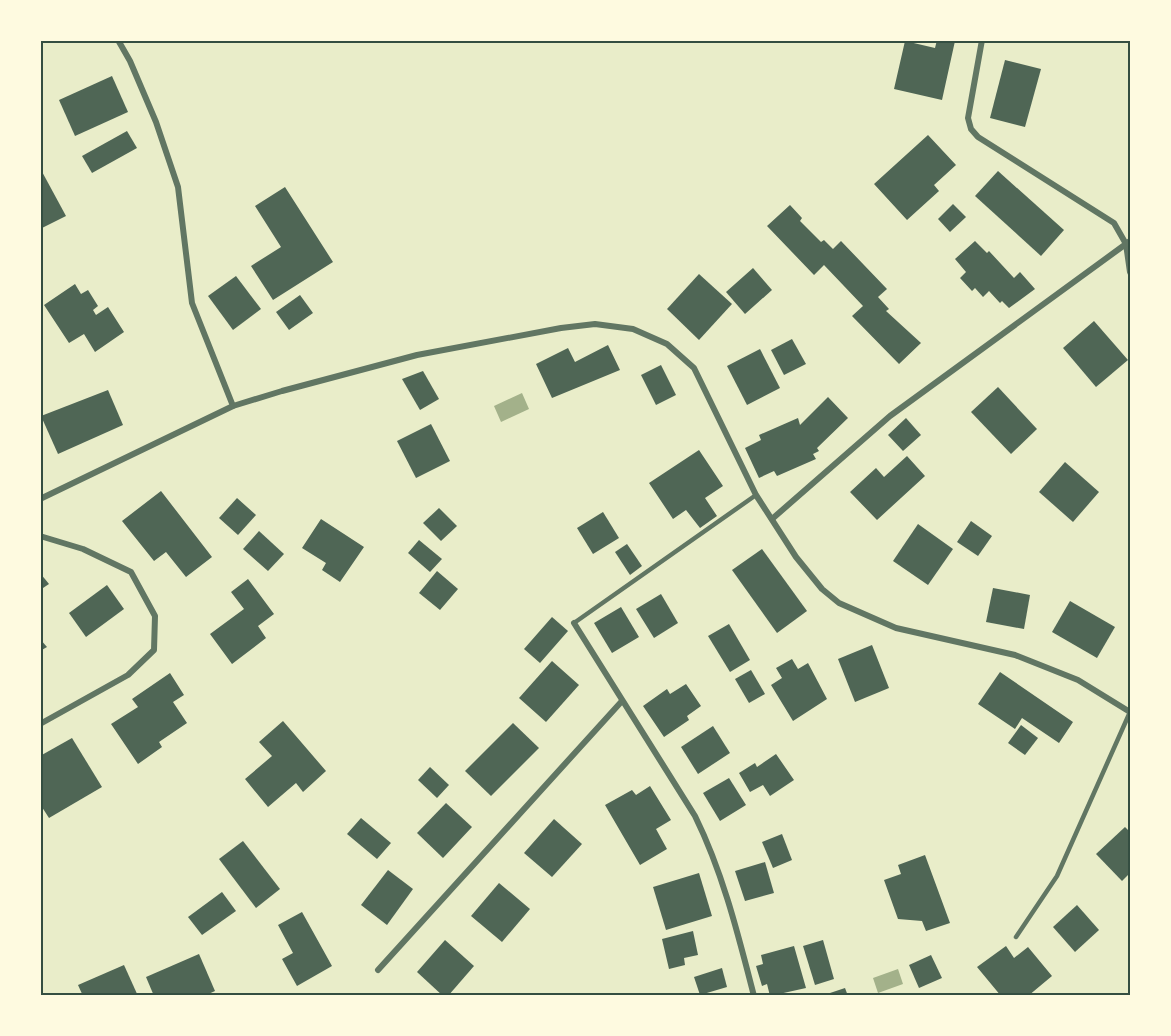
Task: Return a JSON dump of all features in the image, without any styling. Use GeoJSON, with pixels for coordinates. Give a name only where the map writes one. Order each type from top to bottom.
{"type":"FeatureCollection","features":[{"type":"Feature","properties":{"kind":"street"},"geometry":{"type":"LineString","coordinates":[[118,40],[130,61],[156,122],[178,187],[192,303],[233,406]]}},
{"type":"Feature","properties":{"kind":"street"},"geometry":{"type":"LineString","coordinates":[[982,40],[968,118],[971,129],[978,137],[1114,223],[1128,243],[1131,272]]}},
{"type":"Feature","properties":{"kind":"street"},"geometry":{"type":"LineString","coordinates":[[772,519],[890,416],[1128,243]]}},
{"type":"Feature","properties":{"kind":"street"},"geometry":{"type":"LineString","coordinates":[[40,499],[233,406],[428,352],[595,324],[633,329],[667,344],[694,368],[756,495],[796,557],[822,589],[839,603],[896,628],[1015,655],[1078,680],[1130,712]]}},
{"type":"Feature","properties":{"kind":"street"},"geometry":{"type":"LineString","coordinates":[[40,536],[83,549],[131,572],[155,616],[154,650],[128,675],[40,724]]}},
{"type":"Feature","properties":{"kind":"street"},"geometry":{"type":"LineString","coordinates":[[574,623],[695,816],[710,847],[735,922],[754,996]]}},
{"type":"Feature","properties":{"kind":"street"},"geometry":{"type":"LineString","coordinates":[[378,970],[622,701]]}},
{"type":"Feature","properties":{"kind":"lane"},"geometry":{"type":"LineString","coordinates":[[40,462],[40,474]]}},
{"type":"Feature","properties":{"kind":"lane"},"geometry":{"type":"LineString","coordinates":[[574,623],[756,495]]}},
{"type":"Feature","properties":{"kind":"lane"},"geometry":{"type":"LineString","coordinates":[[1016,937],[1057,876],[1130,712]]}},
{"type":"Feature","properties":{"kind":"shaded area"},"geometry":{"type":"Polygon","coordinates":[[[522,393],[529,409],[501,422],[494,406],[522,393]]]}},
{"type":"Feature","properties":{"kind":"shaded area"},"geometry":{"type":"Polygon","coordinates":[[[898,969],[903,984],[878,993],[873,978],[898,969]]]}},
{"type":"Feature","properties":{"kind":"building"},"geometry":{"type":"Polygon","coordinates":[[[937,40],[955,41],[942,100],[894,89],[905,41],[935,48],[937,40]]]}},
{"type":"Feature","properties":{"kind":"building"},"geometry":{"type":"Polygon","coordinates":[[[1005,60],[1041,69],[1025,127],[990,118],[1005,60]]]}},
{"type":"Feature","properties":{"kind":"building"},"geometry":{"type":"Polygon","coordinates":[[[112,76],[128,112],[75,136],[59,100],[112,76]]]}},
{"type":"Feature","properties":{"kind":"building"},"geometry":{"type":"Polygon","coordinates":[[[127,131],[137,148],[92,173],[82,156],[127,131]]]}},
{"type":"Feature","properties":{"kind":"building"},"geometry":{"type":"Polygon","coordinates":[[[928,135],[956,165],[934,185],[939,191],[907,220],[874,184],[928,135]]]}},
{"type":"Feature","properties":{"kind":"building"},"geometry":{"type":"Polygon","coordinates":[[[40,168],[66,216],[40,229],[40,168]]]}},
{"type":"Feature","properties":{"kind":"building"},"geometry":{"type":"Polygon","coordinates":[[[998,171],[1064,230],[1041,256],[975,196],[998,171]]]}},
{"type":"Feature","properties":{"kind":"building"},"geometry":{"type":"Polygon","coordinates":[[[285,187],[333,262],[273,300],[251,266],[281,247],[255,206],[285,187]]]}},
{"type":"Feature","properties":{"kind":"building"},"geometry":{"type":"Polygon","coordinates":[[[953,204],[966,217],[950,232],[938,219],[953,204]]]}},
{"type":"Feature","properties":{"kind":"building"},"geometry":{"type":"Polygon","coordinates":[[[790,205],[802,218],[800,221],[821,242],[824,240],[833,249],[841,241],[887,289],[878,297],[889,309],[886,311],[921,343],[899,364],[852,316],[863,306],[824,265],[814,275],[767,226],[790,205]]]}},
{"type":"Feature","properties":{"kind":"building"},"geometry":{"type":"Polygon","coordinates":[[[975,241],[987,253],[989,251],[1014,278],[1020,272],[1035,289],[1009,308],[1002,301],[1000,303],[989,291],[983,297],[975,288],[972,291],[960,278],[966,272],[955,259],[975,241]]]}},
{"type":"Feature","properties":{"kind":"building"},"geometry":{"type":"Polygon","coordinates":[[[753,268],[772,290],[745,314],[726,292],[753,268]]]}},
{"type":"Feature","properties":{"kind":"building"},"geometry":{"type":"Polygon","coordinates":[[[699,274],[732,304],[699,340],[667,309],[699,274]]]}},
{"type":"Feature","properties":{"kind":"building"},"geometry":{"type":"Polygon","coordinates":[[[236,276],[261,309],[233,330],[208,296],[236,276]]]}},
{"type":"Feature","properties":{"kind":"building"},"geometry":{"type":"Polygon","coordinates":[[[75,284],[81,294],[88,290],[98,306],[93,310],[96,315],[108,307],[124,332],[95,352],[84,334],[69,343],[44,305],[75,284]]]}},
{"type":"Feature","properties":{"kind":"building"},"geometry":{"type":"Polygon","coordinates":[[[300,295],[313,313],[289,330],[276,312],[300,295]]]}},
{"type":"Feature","properties":{"kind":"building"},"geometry":{"type":"Polygon","coordinates":[[[1094,321],[1128,360],[1096,387],[1063,348],[1094,321]]]}},
{"type":"Feature","properties":{"kind":"building"},"geometry":{"type":"Polygon","coordinates":[[[792,339],[806,364],[784,375],[771,350],[792,339]]]}},
{"type":"Feature","properties":{"kind":"building"},"geometry":{"type":"Polygon","coordinates":[[[608,345],[620,370],[552,398],[536,364],[568,348],[575,362],[608,345]]]}},
{"type":"Feature","properties":{"kind":"building"},"geometry":{"type":"Polygon","coordinates":[[[760,349],[780,388],[747,405],[727,366],[760,349]]]}},
{"type":"Feature","properties":{"kind":"building"},"geometry":{"type":"Polygon","coordinates":[[[661,365],[676,395],[656,405],[641,375],[661,365]]]}},
{"type":"Feature","properties":{"kind":"building"},"geometry":{"type":"Polygon","coordinates":[[[423,371],[439,399],[420,410],[402,379],[423,371]]]}},
{"type":"Feature","properties":{"kind":"building"},"geometry":{"type":"Polygon","coordinates":[[[998,387],[1037,429],[1011,454],[971,412],[998,387]]]}},
{"type":"Feature","properties":{"kind":"building"},"geometry":{"type":"Polygon","coordinates":[[[108,390],[123,425],[58,454],[41,416],[108,390]]]}},
{"type":"Feature","properties":{"kind":"building"},"geometry":{"type":"Polygon","coordinates":[[[828,397],[848,418],[817,448],[819,451],[813,454],[816,459],[777,476],[774,471],[759,478],[745,448],[761,440],[759,435],[798,418],[800,425],[828,397]]]}},
{"type":"Feature","properties":{"kind":"building"},"geometry":{"type":"Polygon","coordinates":[[[906,418],[921,435],[903,451],[888,435],[906,418]]]}},
{"type":"Feature","properties":{"kind":"building"},"geometry":{"type":"Polygon","coordinates":[[[431,424],[450,461],[416,478],[397,441],[431,424]]]}},
{"type":"Feature","properties":{"kind":"building"},"geometry":{"type":"Polygon","coordinates":[[[699,450],[723,486],[705,498],[717,516],[700,528],[686,510],[673,519],[649,483],[699,450]]]}},
{"type":"Feature","properties":{"kind":"building"},"geometry":{"type":"Polygon","coordinates":[[[907,456],[925,476],[877,520],[850,492],[876,468],[884,477],[907,456]]]}},
{"type":"Feature","properties":{"kind":"building"},"geometry":{"type":"Polygon","coordinates":[[[1065,462],[1099,492],[1073,522],[1039,492],[1065,462]]]}},
{"type":"Feature","properties":{"kind":"building"},"geometry":{"type":"Polygon","coordinates":[[[161,491],[212,557],[186,577],[166,552],[154,561],[122,521],[161,491]]]}},
{"type":"Feature","properties":{"kind":"building"},"geometry":{"type":"Polygon","coordinates":[[[237,498],[256,515],[238,535],[219,518],[237,498]]]}},
{"type":"Feature","properties":{"kind":"building"},"geometry":{"type":"Polygon","coordinates":[[[439,508],[457,526],[441,541],[423,523],[439,508]]]}},
{"type":"Feature","properties":{"kind":"building"},"geometry":{"type":"Polygon","coordinates":[[[603,512],[619,538],[593,554],[577,528],[603,512]]]}},
{"type":"Feature","properties":{"kind":"building"},"geometry":{"type":"Polygon","coordinates":[[[321,519],[364,547],[340,582],[322,570],[326,563],[302,548],[321,519]]]}},
{"type":"Feature","properties":{"kind":"building"},"geometry":{"type":"Polygon","coordinates":[[[971,521],[992,536],[978,556],[957,542],[971,521]]]}},
{"type":"Feature","properties":{"kind":"building"},"geometry":{"type":"Polygon","coordinates":[[[918,524],[953,549],[928,585],[893,561],[918,524]]]}},
{"type":"Feature","properties":{"kind":"building"},"geometry":{"type":"Polygon","coordinates":[[[259,531],[284,554],[268,571],[243,549],[259,531]]]}},
{"type":"Feature","properties":{"kind":"building"},"geometry":{"type":"Polygon","coordinates":[[[419,540],[442,559],[430,572],[408,553],[419,540]]]}},
{"type":"Feature","properties":{"kind":"building"},"geometry":{"type":"Polygon","coordinates":[[[627,544],[642,566],[630,575],[615,552],[627,544]]]}},
{"type":"Feature","properties":{"kind":"building"},"geometry":{"type":"Polygon","coordinates":[[[762,549],[807,611],[777,633],[732,570],[762,549]]]}},
{"type":"Feature","properties":{"kind":"building"},"geometry":{"type":"Polygon","coordinates":[[[437,571],[458,589],[440,610],[419,593],[437,571]]]}},
{"type":"Feature","properties":{"kind":"building"},"geometry":{"type":"Polygon","coordinates":[[[40,573],[49,584],[40,590],[40,573]]]}},
{"type":"Feature","properties":{"kind":"building"},"geometry":{"type":"Polygon","coordinates":[[[248,579],[274,614],[258,626],[266,638],[232,664],[210,634],[244,609],[231,592],[248,579]]]}},
{"type":"Feature","properties":{"kind":"building"},"geometry":{"type":"Polygon","coordinates":[[[107,585],[124,609],[86,637],[69,613],[107,585]]]}},
{"type":"Feature","properties":{"kind":"building"},"geometry":{"type":"Polygon","coordinates":[[[993,588],[1030,595],[1024,629],[986,622],[993,588]]]}},
{"type":"Feature","properties":{"kind":"building"},"geometry":{"type":"Polygon","coordinates":[[[661,594],[678,623],[654,638],[636,609],[661,594]]]}},
{"type":"Feature","properties":{"kind":"building"},"geometry":{"type":"Polygon","coordinates":[[[1070,601],[1115,627],[1097,658],[1052,632],[1070,601]]]}},
{"type":"Feature","properties":{"kind":"building"},"geometry":{"type":"Polygon","coordinates":[[[621,607],[639,637],[612,653],[594,623],[621,607]]]}},
{"type":"Feature","properties":{"kind":"building"},"geometry":{"type":"Polygon","coordinates":[[[552,617],[568,631],[540,663],[524,649],[552,617]]]}},
{"type":"Feature","properties":{"kind":"building"},"geometry":{"type":"Polygon","coordinates":[[[729,624],[750,660],[730,672],[708,636],[729,624]]]}},
{"type":"Feature","properties":{"kind":"building"},"geometry":{"type":"Polygon","coordinates":[[[40,639],[47,647],[40,651],[40,639]]]}},
{"type":"Feature","properties":{"kind":"building"},"geometry":{"type":"Polygon","coordinates":[[[872,645],[889,688],[855,702],[838,659],[872,645]]]}},
{"type":"Feature","properties":{"kind":"building"},"geometry":{"type":"Polygon","coordinates":[[[792,659],[798,669],[808,663],[827,699],[793,721],[771,685],[782,678],[776,668],[792,659]]]}},
{"type":"Feature","properties":{"kind":"building"},"geometry":{"type":"Polygon","coordinates":[[[552,661],[579,685],[546,722],[519,698],[552,661]]]}},
{"type":"Feature","properties":{"kind":"building"},"geometry":{"type":"Polygon","coordinates":[[[751,670],[765,694],[749,703],[735,679],[751,670]]]}},
{"type":"Feature","properties":{"kind":"building"},"geometry":{"type":"Polygon","coordinates":[[[1000,672],[1073,722],[1059,743],[1022,718],[1015,729],[978,704],[1000,672]]]}},
{"type":"Feature","properties":{"kind":"building"},"geometry":{"type":"Polygon","coordinates":[[[170,673],[184,695],[173,702],[187,723],[159,742],[162,747],[138,764],[111,724],[138,707],[132,699],[170,673]]]}},
{"type":"Feature","properties":{"kind":"building"},"geometry":{"type":"Polygon","coordinates":[[[686,684],[701,706],[687,716],[689,720],[664,737],[643,706],[667,689],[670,694],[686,684]]]}},
{"type":"Feature","properties":{"kind":"building"},"geometry":{"type":"Polygon","coordinates":[[[283,721],[326,771],[303,792],[296,783],[268,807],[245,779],[272,756],[259,742],[283,721]]]}},
{"type":"Feature","properties":{"kind":"building"},"geometry":{"type":"Polygon","coordinates":[[[513,723],[539,748],[491,796],[465,771],[513,723]]]}},
{"type":"Feature","properties":{"kind":"building"},"geometry":{"type":"Polygon","coordinates":[[[1021,725],[1038,738],[1025,755],[1008,743],[1021,725]]]}},
{"type":"Feature","properties":{"kind":"building"},"geometry":{"type":"Polygon","coordinates":[[[713,726],[730,753],[698,774],[681,747],[713,726]]]}},
{"type":"Feature","properties":{"kind":"building"},"geometry":{"type":"Polygon","coordinates":[[[72,738],[102,787],[49,818],[40,804],[40,756],[72,738]]]}},
{"type":"Feature","properties":{"kind":"building"},"geometry":{"type":"Polygon","coordinates":[[[776,754],[794,780],[770,796],[763,785],[750,792],[739,773],[755,763],[757,767],[776,754]]]}},
{"type":"Feature","properties":{"kind":"building"},"geometry":{"type":"Polygon","coordinates":[[[430,767],[449,785],[437,798],[418,780],[430,767]]]}},
{"type":"Feature","properties":{"kind":"building"},"geometry":{"type":"Polygon","coordinates":[[[729,778],[746,805],[720,821],[703,793],[729,778]]]}},
{"type":"Feature","properties":{"kind":"building"},"geometry":{"type":"Polygon","coordinates":[[[650,786],[671,820],[656,829],[667,849],[640,865],[605,805],[632,790],[636,795],[650,786]]]}},
{"type":"Feature","properties":{"kind":"building"},"geometry":{"type":"Polygon","coordinates":[[[446,803],[472,827],[443,858],[417,833],[446,803]]]}},
{"type":"Feature","properties":{"kind":"building"},"geometry":{"type":"Polygon","coordinates":[[[361,818],[391,843],[377,859],[347,834],[361,818]]]}},
{"type":"Feature","properties":{"kind":"building"},"geometry":{"type":"Polygon","coordinates":[[[554,819],[582,844],[552,877],[524,853],[554,819]]]}},
{"type":"Feature","properties":{"kind":"building"},"geometry":{"type":"Polygon","coordinates":[[[1125,827],[1130,832],[1130,873],[1122,881],[1096,854],[1125,827]]]}},
{"type":"Feature","properties":{"kind":"building"},"geometry":{"type":"Polygon","coordinates":[[[782,834],[792,860],[773,868],[762,842],[782,834]]]}},
{"type":"Feature","properties":{"kind":"building"},"geometry":{"type":"Polygon","coordinates":[[[243,841],[280,889],[256,908],[219,859],[243,841]]]}},
{"type":"Feature","properties":{"kind":"building"},"geometry":{"type":"Polygon","coordinates":[[[925,855],[950,923],[926,931],[922,921],[898,919],[884,880],[901,874],[898,865],[925,855]]]}},
{"type":"Feature","properties":{"kind":"building"},"geometry":{"type":"Polygon","coordinates":[[[765,862],[774,893],[745,901],[735,871],[765,862]]]}},
{"type":"Feature","properties":{"kind":"building"},"geometry":{"type":"Polygon","coordinates":[[[388,870],[413,889],[387,925],[361,905],[388,870]]]}},
{"type":"Feature","properties":{"kind":"building"},"geometry":{"type":"Polygon","coordinates":[[[699,873],[712,916],[666,930],[653,887],[699,873]]]}},
{"type":"Feature","properties":{"kind":"building"},"geometry":{"type":"Polygon","coordinates":[[[499,883],[530,909],[502,942],[471,916],[499,883]]]}},
{"type":"Feature","properties":{"kind":"building"},"geometry":{"type":"Polygon","coordinates":[[[222,892],[236,911],[202,935],[188,917],[222,892]]]}},
{"type":"Feature","properties":{"kind":"building"},"geometry":{"type":"Polygon","coordinates":[[[1077,905],[1099,930],[1075,952],[1053,927],[1077,905]]]}},
{"type":"Feature","properties":{"kind":"building"},"geometry":{"type":"Polygon","coordinates":[[[302,912],[332,966],[297,986],[282,959],[293,953],[278,925],[302,912]]]}},
{"type":"Feature","properties":{"kind":"building"},"geometry":{"type":"Polygon","coordinates":[[[693,931],[698,955],[684,958],[685,965],[669,969],[662,939],[693,931]]]}},
{"type":"Feature","properties":{"kind":"building"},"geometry":{"type":"Polygon","coordinates":[[[445,940],[474,966],[448,996],[443,996],[417,972],[445,940]]]}},
{"type":"Feature","properties":{"kind":"building"},"geometry":{"type":"Polygon","coordinates":[[[823,940],[834,979],[815,985],[803,946],[823,940]]]}},
{"type":"Feature","properties":{"kind":"building"},"geometry":{"type":"Polygon","coordinates":[[[794,946],[806,988],[770,996],[767,984],[762,986],[756,966],[763,964],[761,955],[794,946]]]}},
{"type":"Feature","properties":{"kind":"building"},"geometry":{"type":"Polygon","coordinates":[[[1006,946],[1014,958],[1028,947],[1052,976],[1028,996],[1001,996],[977,967],[1006,946]]]}},
{"type":"Feature","properties":{"kind":"building"},"geometry":{"type":"Polygon","coordinates":[[[199,954],[215,991],[204,996],[154,996],[146,977],[199,954]]]}},
{"type":"Feature","properties":{"kind":"building"},"geometry":{"type":"Polygon","coordinates":[[[931,955],[942,978],[919,988],[909,965],[931,955]]]}},
{"type":"Feature","properties":{"kind":"building"},"geometry":{"type":"Polygon","coordinates":[[[124,965],[138,996],[83,996],[78,985],[124,965]]]}},
{"type":"Feature","properties":{"kind":"building"},"geometry":{"type":"Polygon","coordinates":[[[722,968],[727,987],[700,995],[694,977],[722,968]]]}},
{"type":"Feature","properties":{"kind":"building"},"geometry":{"type":"Polygon","coordinates":[[[845,988],[848,996],[824,996],[824,995],[845,988]]]}}]}
